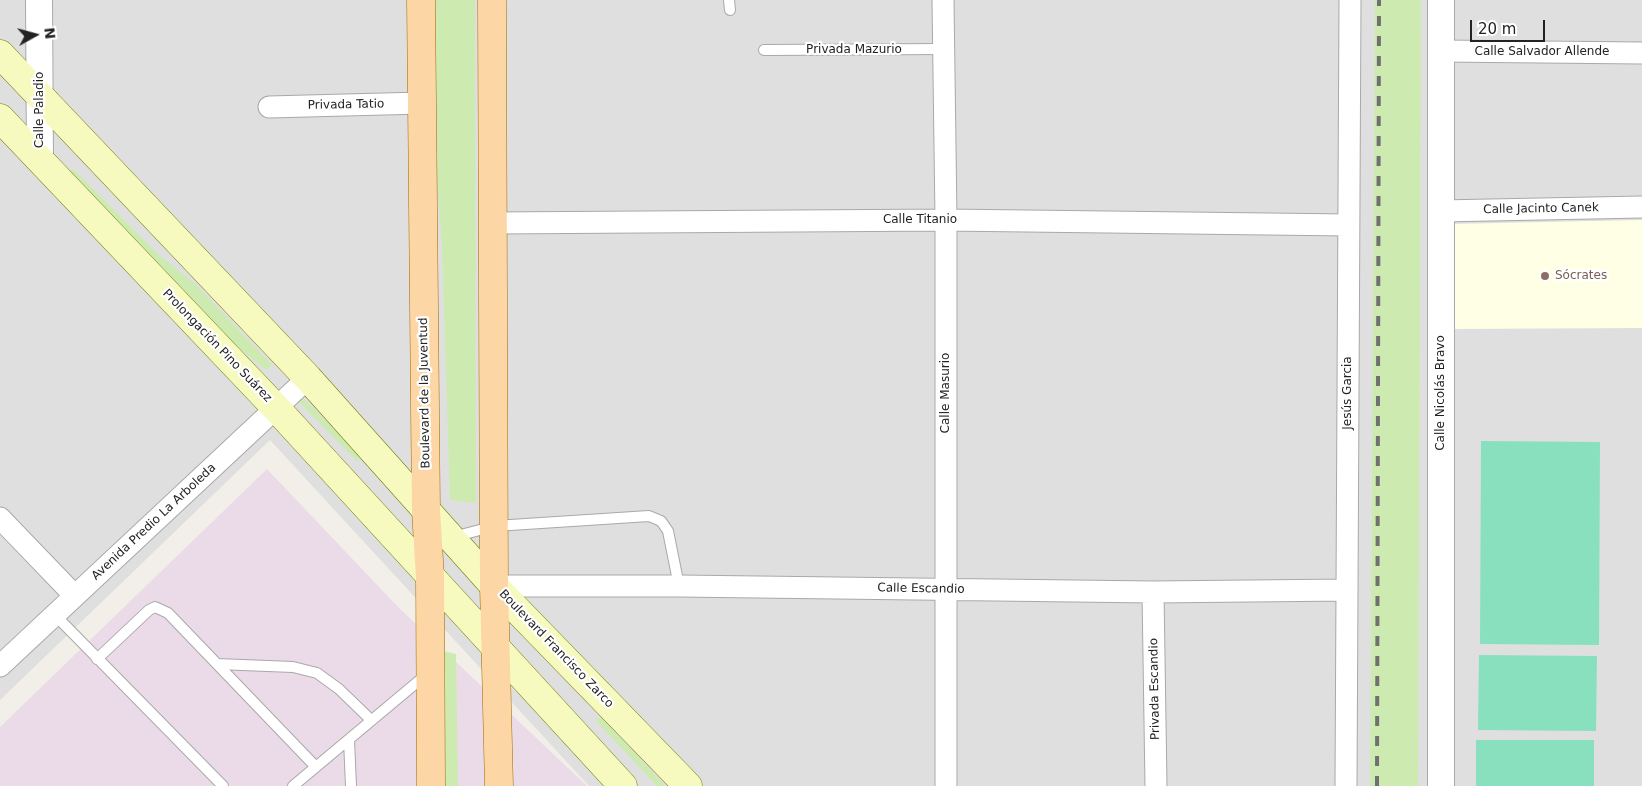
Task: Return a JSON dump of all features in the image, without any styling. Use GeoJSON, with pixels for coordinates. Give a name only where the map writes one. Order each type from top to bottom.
{"type":"FeatureCollection","features":[{"type":"Feature","properties":{"kind":"main road","name":"Boulevard de la Juventud"},"geometry":{"type":"LineString","coordinates":[[421,0],[426,510],[430,578],[431,786]]}},
{"type":"Feature","properties":{"kind":"main road"},"geometry":{"type":"LineString","coordinates":[[492,0],[494,586],[499,786]]}},
{"type":"Feature","properties":{"kind":"main road"},"geometry":{"type":"LineString","coordinates":[[0,54],[308,378],[426,510]]}},
{"type":"Feature","properties":{"kind":"main road","name":"Prolongación Pino Suárez"},"geometry":{"type":"LineString","coordinates":[[0,118],[276,408],[430,578]]}},
{"type":"Feature","properties":{"kind":"main road","name":"Boulevard Francisco Zarco"},"geometry":{"type":"LineString","coordinates":[[426,510],[494,586],[688,786]]}},
{"type":"Feature","properties":{"kind":"main road"},"geometry":{"type":"LineString","coordinates":[[430,578],[622,786]]}},
{"type":"Feature","properties":{"kind":"street","name":"Calle Paladio"},"geometry":{"type":"LineString","coordinates":[[39,0],[40,160]]}},
{"type":"Feature","properties":{"kind":"street","name":"Calle Masurio"},"geometry":{"type":"LineString","coordinates":[[943,0],[946,220],[946,786]]}},
{"type":"Feature","properties":{"kind":"street","name":"Jesús Garcia"},"geometry":{"type":"LineString","coordinates":[[1346,786],[1350,0]]}},
{"type":"Feature","properties":{"kind":"street","name":"Calle Nicolás Bravo"},"geometry":{"type":"LineString","coordinates":[[1441,786],[1440,211],[1442,0]]}},
{"type":"Feature","properties":{"kind":"street","name":"Calle Salvador Allende"},"geometry":{"type":"LineString","coordinates":[[1442,51],[1642,53]]}},
{"type":"Feature","properties":{"kind":"street","name":"Privada Tatio"},"geometry":{"type":"LineString","coordinates":[[269,107],[422,103]]}},
{"type":"Feature","properties":{"kind":"street","name":"Calle Jacinto Canek"},"geometry":{"type":"LineString","coordinates":[[1440,211],[1642,207]]}},
{"type":"Feature","properties":{"kind":"street","name":"Calle Titanio"},"geometry":{"type":"LineString","coordinates":[[492,223],[946,220],[1348,226]]}},
{"type":"Feature","properties":{"kind":"street","name":"Avenida Predio La Arboleda"},"geometry":{"type":"LineString","coordinates":[[0,666],[308,378]]}},
{"type":"Feature","properties":{"kind":"street"},"geometry":{"type":"LineString","coordinates":[[0,518],[75,596]]}},
{"type":"Feature","properties":{"kind":"street","name":"Calle Escandio"},"geometry":{"type":"LineString","coordinates":[[494,586],[679,586],[1153,592],[1347,590]]}},
{"type":"Feature","properties":{"kind":"street","name":"Privada Escandio"},"geometry":{"type":"LineString","coordinates":[[1153,592],[1156,786]]}},
{"type":"Feature","properties":{"kind":"lane","name":"Privada Mazurio"},"geometry":{"type":"LineString","coordinates":[[764,50],[944,49]]}},
{"type":"Feature","properties":{"kind":"lane"},"geometry":{"type":"LineString","coordinates":[[451,537],[495,526],[648,516],[656,518],[665,525],[668,531],[679,586]]}},
{"type":"Feature","properties":{"kind":"lane"},"geometry":{"type":"LineString","coordinates":[[97,659],[149,610],[155,608],[168,613],[316,767]]}},
{"type":"Feature","properties":{"kind":"lane"},"geometry":{"type":"LineString","coordinates":[[55,615],[223,786]]}},
{"type":"Feature","properties":{"kind":"lane"},"geometry":{"type":"LineString","coordinates":[[217,664],[293,667],[318,673],[330,681],[371,720]]}},
{"type":"Feature","properties":{"kind":"lane"},"geometry":{"type":"LineString","coordinates":[[293,786],[430,672]]}},
{"type":"Feature","properties":{"kind":"lane"},"geometry":{"type":"LineString","coordinates":[[348,740],[351,786]]}},
{"type":"Feature","properties":{"kind":"shaded area"},"geometry":{"type":"Polygon","coordinates":[[[0,0],[1642,0],[1642,786],[589,786],[270,440],[0,700],[0,0]]]}},
{"type":"Feature","properties":{"kind":"shaded area","name":"Sócrates"},"geometry":{"type":"Polygon","coordinates":[[[1642,220],[1642,328],[1450,329],[1448,224],[1642,220]]]}},
{"type":"Feature","properties":{"kind":"shaded area"},"geometry":{"type":"Polygon","coordinates":[[[267,469],[398,607],[587,786],[0,786],[0,727],[267,469]]]}},
{"type":"Feature","properties":{"kind":"green space"},"geometry":{"type":"Polygon","coordinates":[[[430,0],[475,0],[476,503],[450,500],[442,246],[429,74],[430,0]]]}},
{"type":"Feature","properties":{"kind":"green space"},"geometry":{"type":"Polygon","coordinates":[[[1375,0],[1421,0],[1418,786],[1370,786],[1375,0]]]}},
{"type":"Feature","properties":{"kind":"green space"},"geometry":{"type":"Polygon","coordinates":[[[73,169],[157,253],[197,286],[272,365],[266,370],[233,343],[68,172],[73,169]]]}},
{"type":"Feature","properties":{"kind":"green space"},"geometry":{"type":"Polygon","coordinates":[[[302,397],[361,456],[357,461],[297,400],[302,397]]]}},
{"type":"Feature","properties":{"kind":"green space"},"geometry":{"type":"Polygon","coordinates":[[[1481,441],[1600,442],[1599,645],[1480,644],[1481,441]]]}},
{"type":"Feature","properties":{"kind":"green space"},"geometry":{"type":"Polygon","coordinates":[[[443,651],[456,654],[458,786],[444,786],[443,651]]]}},
{"type":"Feature","properties":{"kind":"green space"},"geometry":{"type":"Polygon","coordinates":[[[1479,655],[1597,656],[1596,731],[1478,730],[1479,655]]]}},
{"type":"Feature","properties":{"kind":"green space"},"geometry":{"type":"Polygon","coordinates":[[[601,717],[665,786],[657,786],[596,721],[601,717]]]}},
{"type":"Feature","properties":{"kind":"green space"},"geometry":{"type":"Polygon","coordinates":[[[1476,740],[1594,740],[1594,786],[1476,786],[1476,740]]]}},
{"type":"Feature","properties":{"kind":"railway"},"geometry":{"type":"LineString","coordinates":[[1377,786],[1379,0]]}},
{"type":"Feature","properties":{"kind":"place","name":"Sócrates"},"geometry":{"type":"Point","coordinates":[1545,276]}}]}
